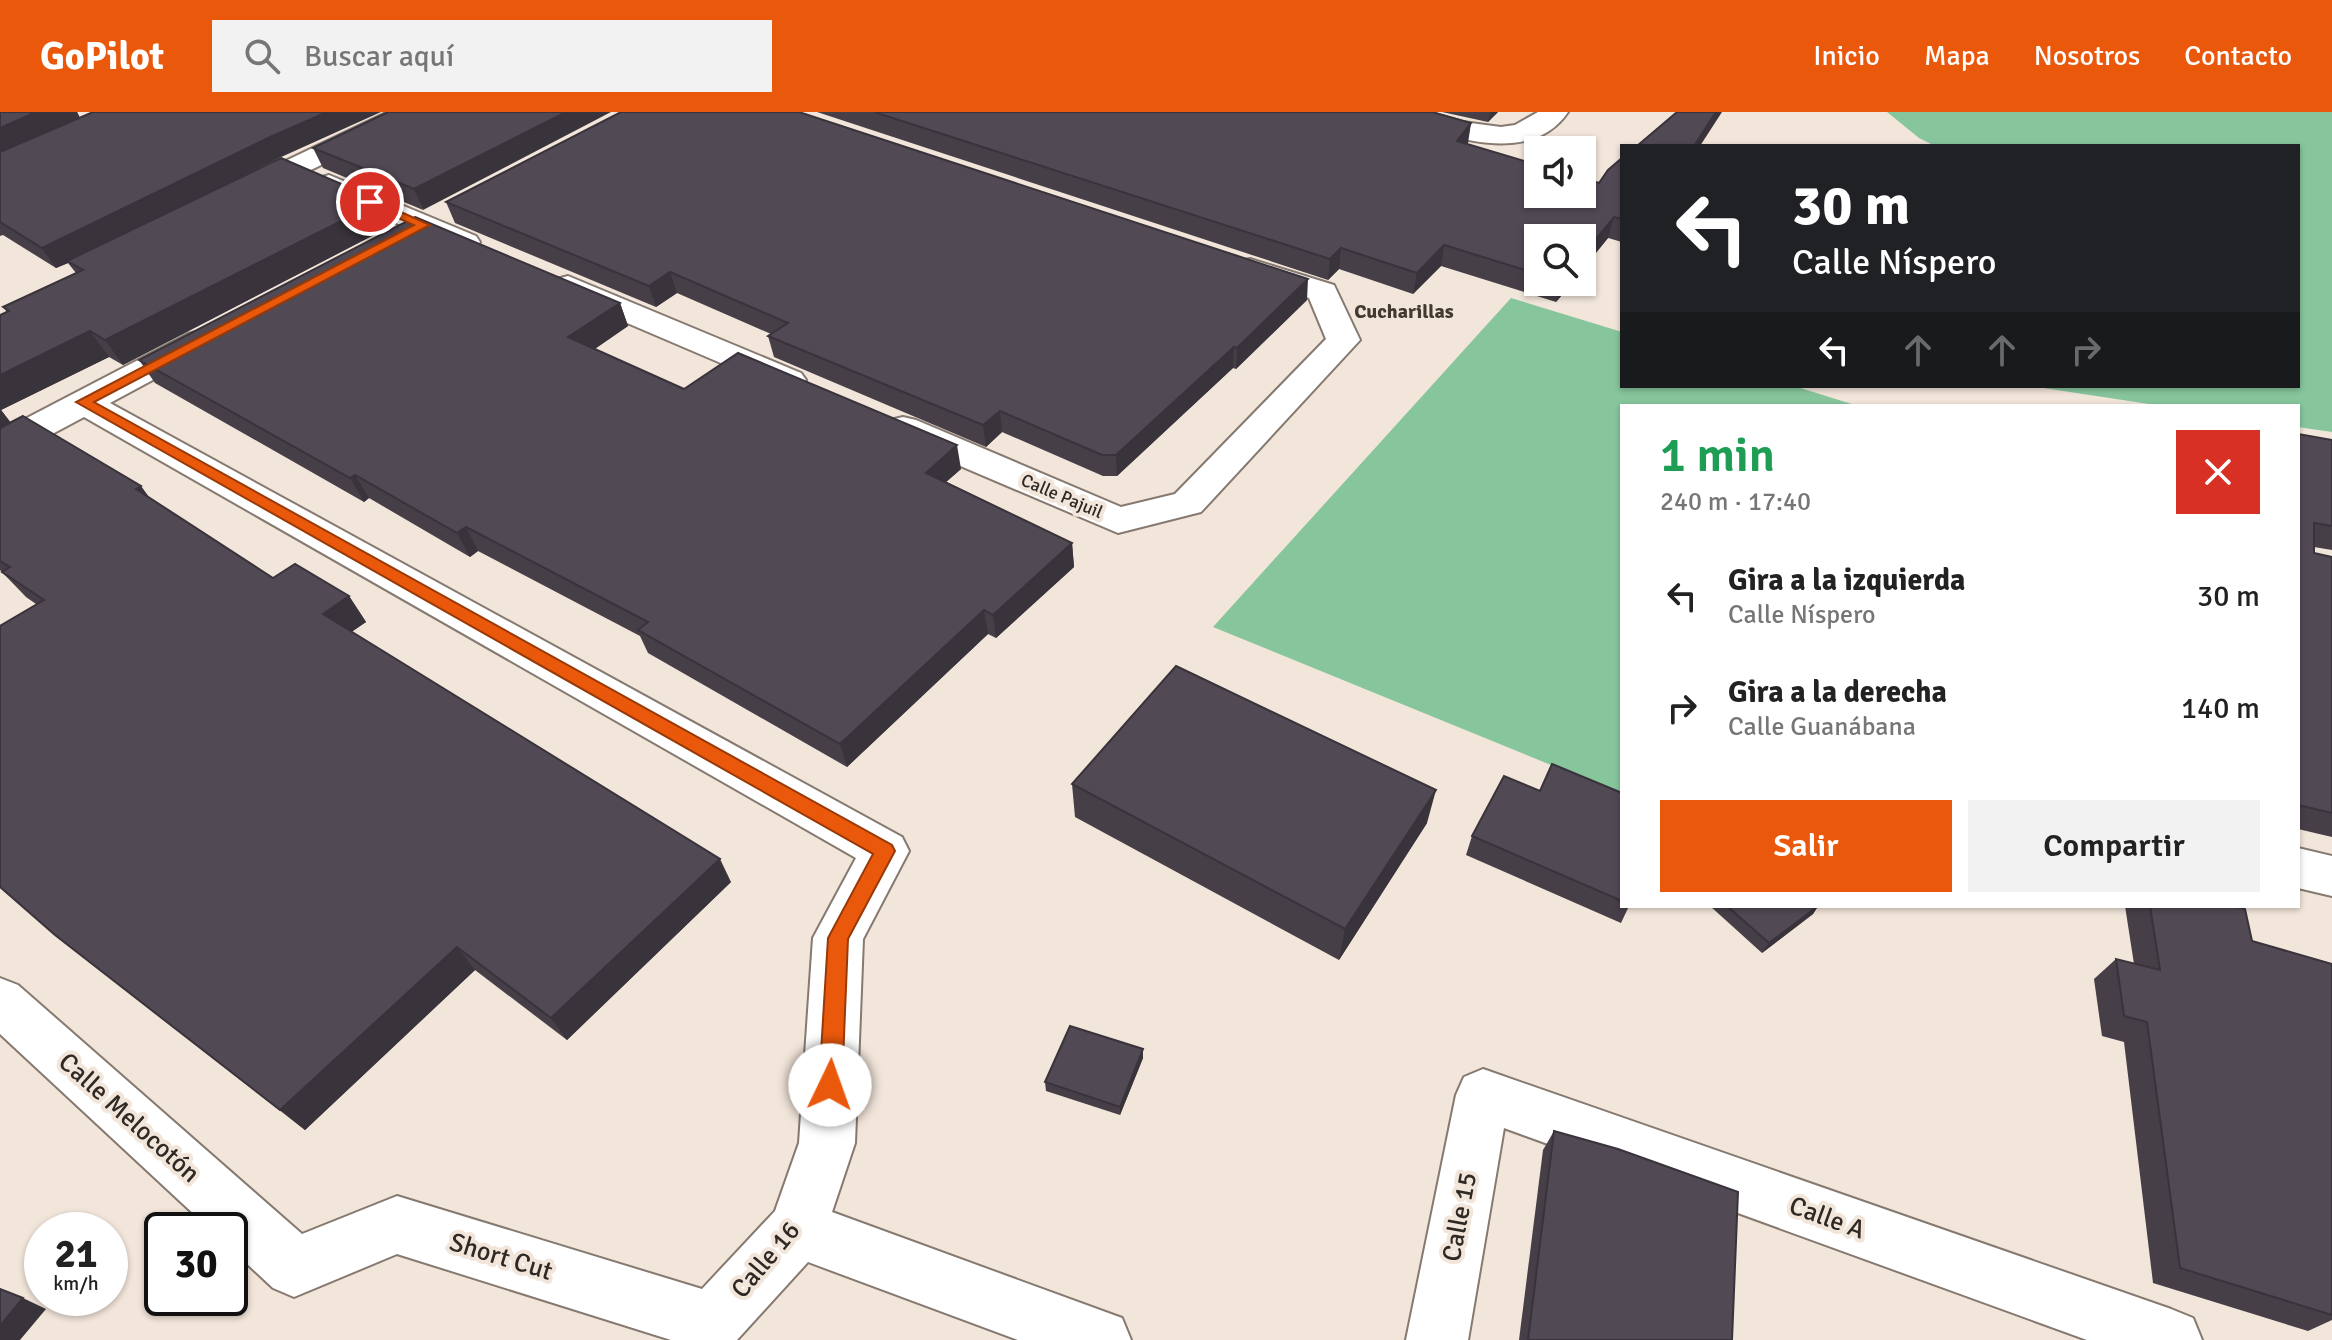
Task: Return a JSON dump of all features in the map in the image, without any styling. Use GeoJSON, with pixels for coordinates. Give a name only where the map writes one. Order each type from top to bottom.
{"type":"FeatureCollection","features":[{"type":"Feature","properties":{"kind":"street"},"geometry":{"type":"LineString","coordinates":[[219,203],[409,112]]}},
{"type":"Feature","properties":{"kind":"street"},"geometry":{"type":"LineString","coordinates":[[1399,112],[1494,138],[1540,128],[1555,112]]}},
{"type":"Feature","properties":{"kind":"street"},"geometry":{"type":"LineString","coordinates":[[290,167],[410,232],[496,256]]}},
{"type":"Feature","properties":{"kind":"street"},"geometry":{"type":"LineString","coordinates":[[410,232],[464,204]]}},
{"type":"Feature","properties":{"kind":"street","name":"Calle Pajuil"},"geometry":{"type":"LineString","coordinates":[[872,415],[1118,520],[1188,503],[1343,340],[1323,292],[1218,257]]}},
{"type":"Feature","properties":{"kind":"street"},"geometry":{"type":"LineString","coordinates":[[540,274],[814,391]]}},
{"type":"Feature","properties":{"kind":"street"},"geometry":{"type":"LineString","coordinates":[[0,447],[225,328]]}},
{"type":"Feature","properties":{"kind":"street","name":"Calle 16"},"geometry":{"type":"LineString","coordinates":[[83,402],[885,851],[838,938],[827,1143],[798,1229],[707,1331]]}},
{"type":"Feature","properties":{"kind":"street"},"geometry":{"type":"LineString","coordinates":[[2300,868],[2332,876]]}},
{"type":"Feature","properties":{"kind":"street","name":"Calle Melocotón"},"geometry":{"type":"LineString","coordinates":[[0,1001],[294,1267]]}},
{"type":"Feature","properties":{"kind":"street","name":"Calle 15"},"geometry":{"type":"LineString","coordinates":[[1437,1340],[1483,1095]]}},
{"type":"Feature","properties":{"kind":"street","name":"Calle A"},"geometry":{"type":"LineString","coordinates":[[1483,1095],[2171,1340]]}},
{"type":"Feature","properties":{"kind":"street","name":"Short Cut"},"geometry":{"type":"LineString","coordinates":[[294,1267],[397,1225],[707,1331]]}},
{"type":"Feature","properties":{"kind":"street"},"geometry":{"type":"LineString","coordinates":[[798,1229],[1100,1340]]}},
{"type":"Feature","properties":{"kind":"green space"},"geometry":{"type":"Polygon","coordinates":[[[1887,112],[2332,112],[2332,432],[2300,427],[2300,404],[2149,404],[2044,388],[2300,388],[2300,144],[1931,144],[1887,112]]]}},
{"type":"Feature","properties":{"kind":"green space"},"geometry":{"type":"Polygon","coordinates":[[[1511,298],[1620,331],[1620,388],[1800,388],[1852,404],[1620,404],[1620,793],[1213,627],[1511,298]]]}},
{"type":"Feature","properties":{"kind":"building"},"geometry":{"type":"Polygon","coordinates":[[[0,112],[36,112],[0,128],[0,112]]]}},
{"type":"Feature","properties":{"kind":"building"},"geometry":{"type":"Polygon","coordinates":[[[93,112],[327,112],[42,248],[0,222],[0,152],[93,112]]]}},
{"type":"Feature","properties":{"kind":"building"},"geometry":{"type":"Polygon","coordinates":[[[388,112],[566,112],[414,189],[313,148],[388,112]]]}},
{"type":"Feature","properties":{"kind":"building"},"geometry":{"type":"Polygon","coordinates":[[[621,112],[799,112],[1308,279],[1237,348],[1234,347],[1116,455],[1102,455],[1000,411],[983,425],[768,336],[788,323],[670,272],[649,286],[446,202],[621,112]]]}},
{"type":"Feature","properties":{"kind":"building"},"geometry":{"type":"Polygon","coordinates":[[[874,112],[1432,112],[1471,123],[1457,141],[1524,161],[1524,208],[1596,208],[1596,182],[1599,183],[1620,160],[1620,218],[1614,217],[1596,239],[1596,224],[1524,224],[1524,270],[1444,245],[1417,273],[1341,248],[1330,259],[874,112]]]}},
{"type":"Feature","properties":{"kind":"building"},"geometry":{"type":"Polygon","coordinates":[[[1677,112],[1716,112],[1695,144],[1639,144],[1677,112]]]}},
{"type":"Feature","properties":{"kind":"building"},"geometry":{"type":"Polygon","coordinates":[[[281,158],[381,201],[105,340],[90,331],[0,375],[0,315],[9,311],[3,307],[83,270],[67,261],[281,158]]]}},
{"type":"Feature","properties":{"kind":"building"},"geometry":{"type":"Polygon","coordinates":[[[415,217],[620,303],[568,337],[684,389],[738,353],[957,445],[926,473],[1072,543],[993,615],[984,610],[840,744],[638,630],[648,622],[466,527],[457,533],[355,475],[350,478],[139,360],[415,217]]]}},
{"type":"Feature","properties":{"kind":"building"},"geometry":{"type":"Polygon","coordinates":[[[23,416],[141,486],[136,489],[273,578],[295,564],[349,596],[323,614],[720,859],[551,1018],[457,947],[280,1110],[55,935],[0,887],[0,626],[44,600],[2,572],[10,567],[0,561],[0,428],[23,416]]]}},
{"type":"Feature","properties":{"kind":"building"},"geometry":{"type":"Polygon","coordinates":[[[2300,434],[2332,440],[2332,526],[2314,523],[2314,553],[2332,557],[2332,813],[2300,805],[2300,434]]]}},
{"type":"Feature","properties":{"kind":"building"},"geometry":{"type":"Polygon","coordinates":[[[1176,666],[1436,790],[1345,929],[1072,784],[1176,666]]]}},
{"type":"Feature","properties":{"kind":"building"},"geometry":{"type":"Polygon","coordinates":[[[1552,764],[1620,792],[1620,900],[1472,836],[1504,776],[1540,791],[1552,764]]]}},
{"type":"Feature","properties":{"kind":"building"},"geometry":{"type":"Polygon","coordinates":[[[1729,908],[1815,908],[1769,943],[1729,908]]]}},
{"type":"Feature","properties":{"kind":"building"},"geometry":{"type":"Polygon","coordinates":[[[2150,908],[2245,909],[2252,941],[2332,964],[2332,1315],[2180,1268],[2147,1022],[2124,1016],[2116,959],[2160,970],[2150,908]]]}},
{"type":"Feature","properties":{"kind":"building"},"geometry":{"type":"Polygon","coordinates":[[[1070,1026],[1143,1049],[1120,1107],[1045,1082],[1070,1026]]]}},
{"type":"Feature","properties":{"kind":"building"},"geometry":{"type":"Polygon","coordinates":[[[1554,1131],[1618,1149],[1738,1192],[1732,1340],[1528,1340],[1554,1131]]]}},
{"type":"Feature","properties":{"kind":"building"},"geometry":{"type":"Polygon","coordinates":[[[0,1289],[23,1298],[0,1326],[0,1289]]]}},
{"type":"Feature","properties":{"kind":"district","name":"Cucharillas"},"geometry":{"type":"Point","coordinates":[1404,311]}},
{"type":"Feature","properties":{"kind":"route"},"geometry":{"type":"LineString","coordinates":[[370,202],[424,225],[83,402],[885,851],[838,938],[830,1085]]}}]}
